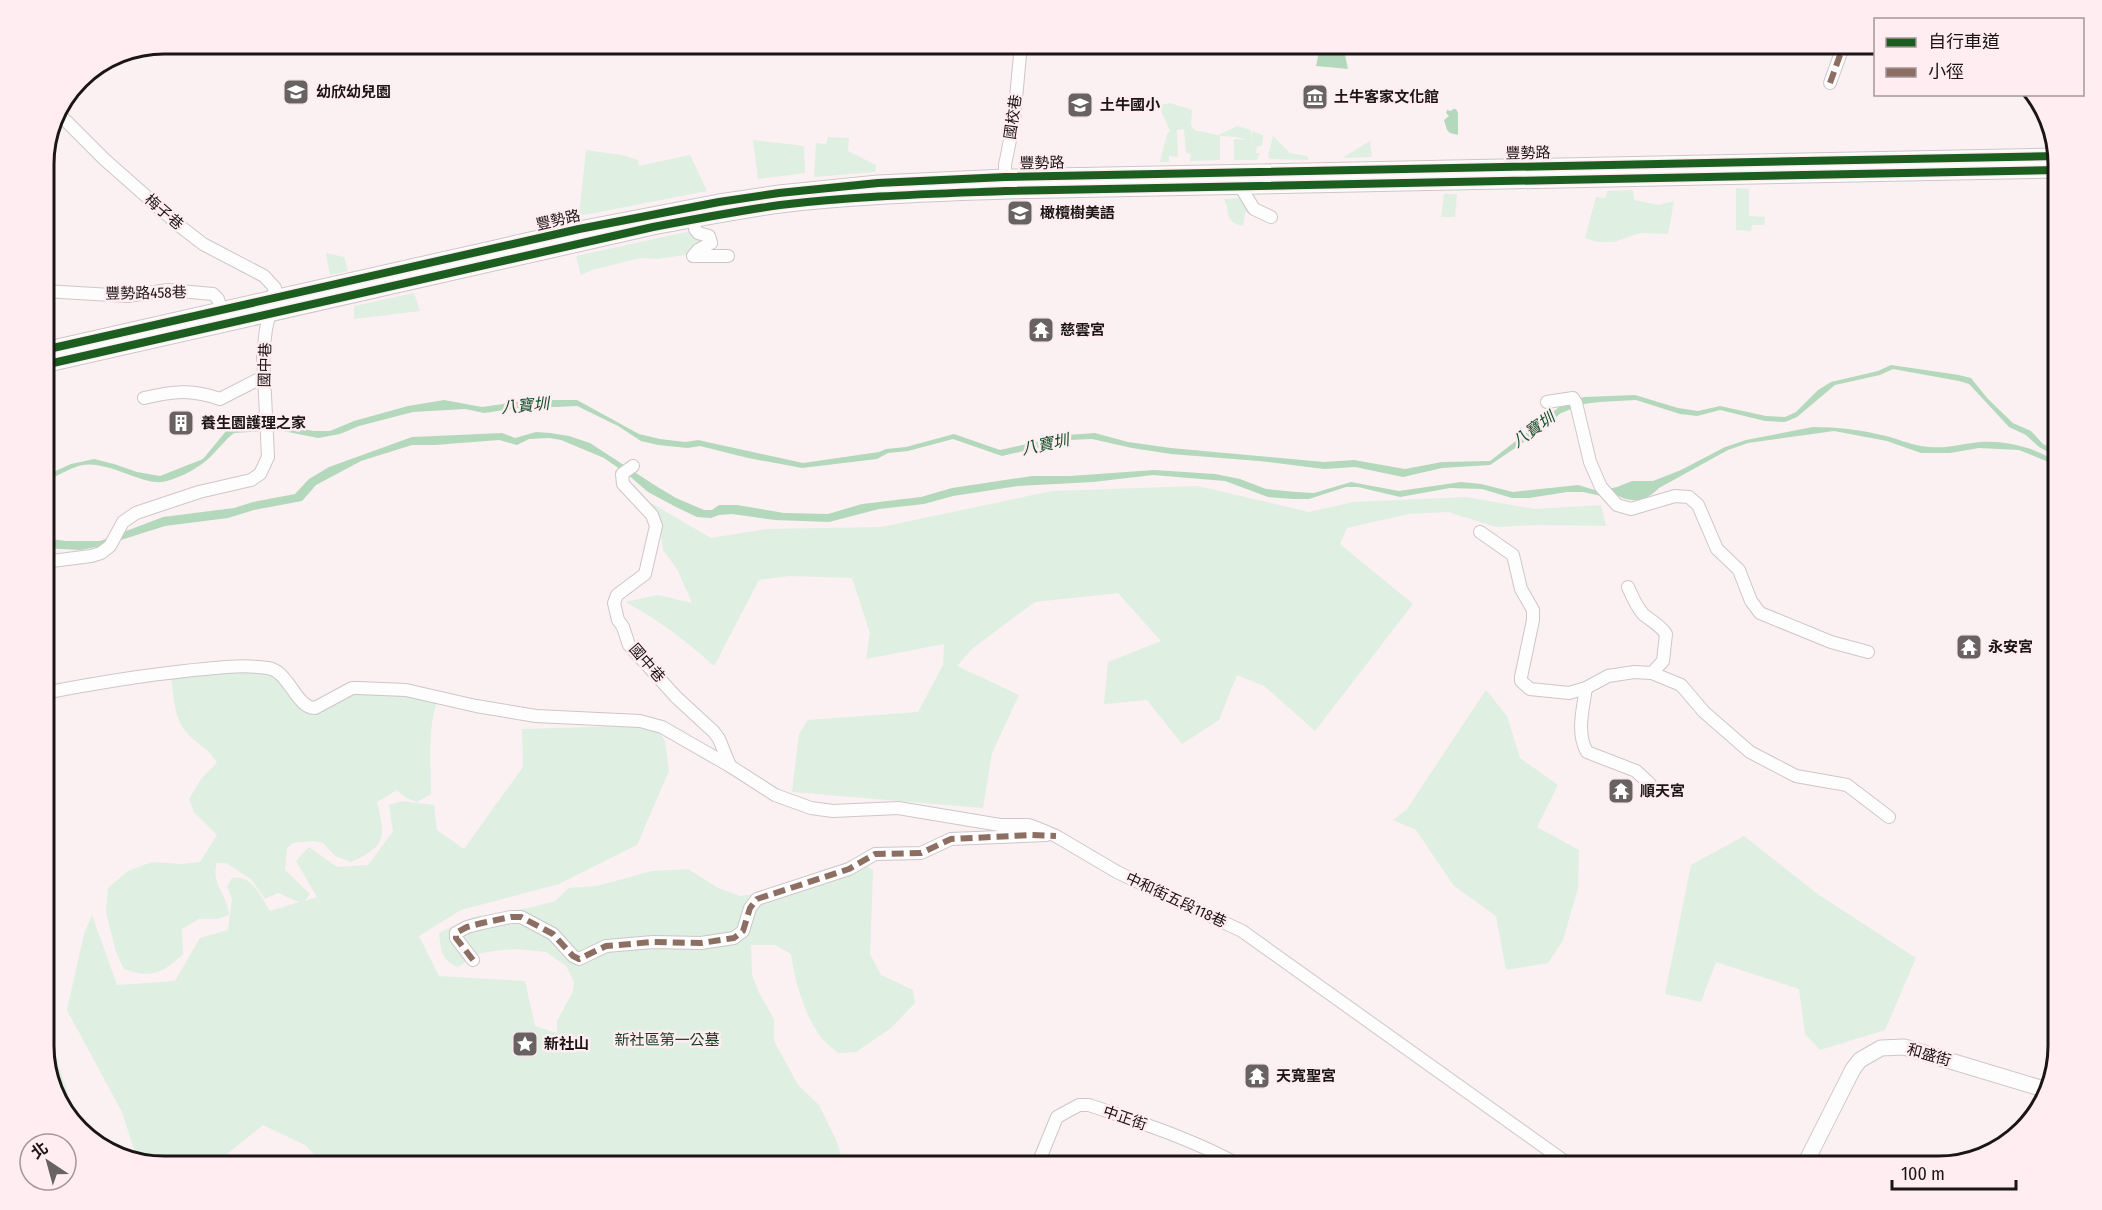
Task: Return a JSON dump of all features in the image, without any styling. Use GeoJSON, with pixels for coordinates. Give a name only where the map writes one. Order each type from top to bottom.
{"type":"FeatureCollection","features":[{"type":"Feature","properties":{"kind":"main road","name":"豐勢路"},"geometry":{"type":"LineString","coordinates":[[54,348],[590,227],[720,202],[779,193],[878,183],[1129,182],[2048,156]]}},
{"type":"Feature","properties":{"kind":"main road","name":"豐勢路"},"geometry":{"type":"LineString","coordinates":[[1129,182],[1240,186],[2048,170]]}},
{"type":"Feature","properties":{"kind":"main road","name":"豐勢路"},"geometry":{"type":"LineString","coordinates":[[54,363],[590,240],[722,214],[829,200],[1006,184]]}},
{"type":"Feature","properties":{"kind":"main road","name":"和盛街"},"geometry":{"type":"LineString","coordinates":[[1809,1156],[1853,1069],[1869,1054],[1881,1048],[1904,1047],[2040,1088]]}},
{"type":"Feature","properties":{"kind":"street","name":"國校巷"},"geometry":{"type":"LineString","coordinates":[[1006,184],[1005,165],[1014,120],[1019,54]]}},
{"type":"Feature","properties":{"kind":"street"},"geometry":{"type":"LineString","coordinates":[[1830,83],[1840,54]]}},
{"type":"Feature","properties":{"kind":"street","name":"梅子巷"},"geometry":{"type":"LineString","coordinates":[[64,119],[104,159],[181,227],[203,244],[264,276],[275,288],[274,298]]}},
{"type":"Feature","properties":{"kind":"street"},"geometry":{"type":"LineString","coordinates":[[1240,186],[1254,209],[1271,216]]}},
{"type":"Feature","properties":{"kind":"street"},"geometry":{"type":"LineString","coordinates":[[695,229],[698,233],[709,236],[711,243],[698,250],[693,256],[728,256]]}},
{"type":"Feature","properties":{"kind":"street","name":"豐勢路458巷"},"geometry":{"type":"LineString","coordinates":[[54,292],[128,296],[168,290],[211,292],[218,299],[221,310]]}},
{"type":"Feature","properties":{"kind":"street","name":"國中巷"},"geometry":{"type":"LineString","coordinates":[[54,561],[91,556],[110,546],[123,522],[136,513],[199,492],[251,480],[260,474],[267,457],[263,354],[269,314],[274,298]]}},
{"type":"Feature","properties":{"kind":"street"},"geometry":{"type":"LineString","coordinates":[[144,398],[169,392],[198,392],[220,399],[263,377]]}},
{"type":"Feature","properties":{"kind":"street"},"geometry":{"type":"LineString","coordinates":[[1547,402],[1569,397],[1576,402],[1590,462],[1601,487],[1617,505],[1631,509],[1675,496],[1689,497],[1698,505],[1717,549],[1739,570],[1751,601],[1760,613],[1831,642],[1868,652]]}},
{"type":"Feature","properties":{"kind":"street","name":"國中巷"},"geometry":{"type":"LineString","coordinates":[[633,466],[622,474],[623,484],[652,515],[656,526],[645,574],[617,595],[614,603],[618,620],[629,645],[676,697],[714,732],[730,765]]}},
{"type":"Feature","properties":{"kind":"street"},"geometry":{"type":"LineString","coordinates":[[1480,532],[1513,555],[1521,589],[1533,610],[1521,681],[1530,689],[1569,693],[1586,688],[1608,676],[1634,672],[1652,673],[1681,685],[1704,712],[1750,752],[1796,776],[1847,785],[1889,817]]}},
{"type":"Feature","properties":{"kind":"street"},"geometry":{"type":"LineString","coordinates":[[1628,587],[1644,615],[1661,627],[1666,634],[1663,661],[1652,673]]}},
{"type":"Feature","properties":{"kind":"street","name":"中和街五段118巷"},"geometry":{"type":"LineString","coordinates":[[54,691],[132,676],[222,666],[268,668],[278,672],[302,701],[311,708],[352,688],[358,688],[406,690],[476,706],[536,716],[618,718],[640,721],[662,727],[730,765],[775,795],[811,808],[833,811],[898,808],[1000,825],[1029,825],[1056,836],[1117,872],[1242,931],[1556,1156]]}},
{"type":"Feature","properties":{"kind":"street"},"geometry":{"type":"LineString","coordinates":[[1586,688],[1581,729],[1582,744],[1587,752],[1636,771],[1650,784]]}},
{"type":"Feature","properties":{"kind":"street"},"geometry":{"type":"LineString","coordinates":[[473,960],[456,938],[456,933],[482,922],[521,917],[553,933],[573,956],[579,959],[606,946],[653,942],[701,943],[734,938],[743,931],[750,908],[757,899],[849,869],[875,854],[921,853],[951,839],[1056,836]]}},
{"type":"Feature","properties":{"kind":"street","name":"中正街"},"geometry":{"type":"LineString","coordinates":[[1041,1156],[1057,1117],[1079,1105],[1089,1105],[1172,1134],[1223,1156]]}},
{"type":"Feature","properties":{"kind":"green space"},"geometry":{"type":"Polygon","coordinates":[[[1170,103],[1192,110],[1191,125],[1194,130],[1218,135],[1237,126],[1251,130],[1251,141],[1252,131],[1263,135],[1262,146],[1257,146],[1256,153],[1260,153],[1257,160],[1234,160],[1234,139],[1249,140],[1220,136],[1220,160],[1190,161],[1191,154],[1186,153],[1184,129],[1177,130],[1178,157],[1169,156],[1169,162],[1160,162],[1167,134],[1170,131],[1161,111],[1161,105],[1170,103]]]}},
{"type":"Feature","properties":{"kind":"green space"},"geometry":{"type":"Polygon","coordinates":[[[1273,136],[1290,153],[1307,156],[1309,160],[1270,159],[1268,156],[1273,136]]]}},
{"type":"Feature","properties":{"kind":"green space"},"geometry":{"type":"Polygon","coordinates":[[[828,137],[849,138],[848,151],[876,165],[875,172],[814,177],[816,143],[826,144],[828,137]]]}},
{"type":"Feature","properties":{"kind":"green space"},"geometry":{"type":"Polygon","coordinates":[[[753,140],[804,146],[805,173],[758,179],[753,140]]]}},
{"type":"Feature","properties":{"kind":"green space"},"geometry":{"type":"Polygon","coordinates":[[[1370,141],[1372,157],[1342,158],[1370,141]]]}},
{"type":"Feature","properties":{"kind":"green space"},"geometry":{"type":"Polygon","coordinates":[[[586,150],[622,155],[638,160],[639,166],[690,155],[707,191],[579,216],[586,150]]]}},
{"type":"Feature","properties":{"kind":"green space"},"geometry":{"type":"Polygon","coordinates":[[[1736,188],[1749,189],[1749,216],[1765,217],[1764,225],[1752,225],[1751,231],[1736,230],[1736,188]]]}},
{"type":"Feature","properties":{"kind":"green space"},"geometry":{"type":"Polygon","coordinates":[[[1633,190],[1634,200],[1659,205],[1674,201],[1668,234],[1640,233],[1614,242],[1598,242],[1585,238],[1596,197],[1606,198],[1607,191],[1633,190]]]}},
{"type":"Feature","properties":{"kind":"green space"},"geometry":{"type":"Polygon","coordinates":[[[1444,194],[1457,194],[1455,217],[1441,217],[1444,194]]]}},
{"type":"Feature","properties":{"kind":"green space"},"geometry":{"type":"Polygon","coordinates":[[[1242,198],[1251,209],[1245,213],[1243,226],[1230,219],[1224,199],[1242,198]]]}},
{"type":"Feature","properties":{"kind":"green space"},"geometry":{"type":"Polygon","coordinates":[[[691,231],[708,239],[692,254],[657,259],[640,258],[581,275],[576,256],[691,231]]]}},
{"type":"Feature","properties":{"kind":"green space"},"geometry":{"type":"Polygon","coordinates":[[[326,253],[344,257],[348,271],[330,275],[326,253]]]}},
{"type":"Feature","properties":{"kind":"green space"},"geometry":{"type":"Polygon","coordinates":[[[414,293],[420,311],[354,319],[354,306],[414,293]]]}},
{"type":"Feature","properties":{"kind":"green space"},"geometry":{"type":"Polygon","coordinates":[[[628,479],[651,503],[711,538],[767,529],[881,527],[1052,491],[1198,486],[1309,512],[1353,502],[1466,497],[1535,509],[1601,505],[1606,526],[1496,527],[1448,512],[1409,514],[1347,528],[1340,544],[1413,604],[1315,731],[1264,686],[1237,675],[1219,720],[1182,744],[1147,700],[1104,704],[1108,662],[1161,641],[1118,593],[1035,602],[973,648],[957,666],[1019,695],[992,753],[983,808],[792,792],[799,734],[808,720],[918,712],[943,665],[944,644],[866,659],[870,633],[852,578],[789,576],[759,580],[714,666],[671,631],[625,602],[658,595],[692,603],[677,569],[663,550],[658,517],[628,486],[628,479]]]}},
{"type":"Feature","properties":{"kind":"green space","name":"新社區第一公墓"},"geometry":{"type":"Polygon","coordinates":[[[221,670],[272,672],[310,712],[357,692],[404,695],[437,701],[431,736],[431,794],[417,802],[406,798],[397,790],[377,802],[382,824],[380,840],[371,851],[351,862],[335,856],[323,843],[314,841],[293,843],[287,848],[285,870],[310,894],[305,901],[317,897],[296,861],[309,847],[337,867],[368,865],[393,831],[389,805],[402,801],[434,805],[437,830],[464,849],[523,767],[522,729],[626,726],[659,732],[665,741],[669,771],[637,845],[559,884],[461,910],[419,936],[439,976],[525,981],[535,1026],[557,1033],[557,1021],[573,991],[574,982],[566,966],[546,952],[516,949],[478,954],[458,967],[445,958],[439,933],[470,918],[555,901],[569,888],[597,886],[652,871],[688,869],[718,888],[740,896],[756,894],[855,859],[873,870],[870,954],[881,975],[913,990],[915,1003],[891,1028],[856,1052],[838,1053],[818,1033],[800,995],[791,954],[775,945],[751,945],[752,974],[759,993],[774,1019],[774,1041],[798,1085],[819,1105],[837,1142],[841,1156],[316,1156],[305,1145],[263,1125],[224,1156],[164,1156],[135,1152],[122,1112],[67,1010],[84,934],[92,915],[117,985],[175,981],[200,938],[228,930],[232,898],[227,887],[232,878],[239,878],[250,883],[270,911],[299,902],[278,893],[265,899],[251,879],[226,863],[217,863],[215,870],[217,883],[226,901],[229,915],[217,919],[199,919],[182,929],[183,954],[163,970],[142,974],[124,969],[116,952],[106,912],[108,888],[128,871],[152,862],[182,864],[200,862],[217,835],[194,812],[189,799],[201,779],[217,763],[214,757],[183,728],[174,703],[171,676],[221,670]]]}},
{"type":"Feature","properties":{"kind":"green space"},"geometry":{"type":"Polygon","coordinates":[[[1486,690],[1507,716],[1520,758],[1558,785],[1537,827],[1579,850],[1578,888],[1563,940],[1548,963],[1506,970],[1496,916],[1454,886],[1416,830],[1393,820],[1407,809],[1486,690]]]}},
{"type":"Feature","properties":{"kind":"green space"},"geometry":{"type":"Polygon","coordinates":[[[1744,836],[1819,895],[1916,958],[1885,1030],[1820,1050],[1805,1034],[1799,989],[1716,962],[1701,1002],[1665,994],[1691,865],[1744,836]]]}},
{"type":"Feature","properties":{"kind":"green space"},"geometry":{"type":"Polygon","coordinates":[[[54,1050],[72,1105],[60,1081],[54,1050]]]}},
{"type":"Feature","properties":{"kind":"water"},"geometry":{"type":"Polygon","coordinates":[[[1319,54],[1345,54],[1348,69],[1316,66],[1319,54]]]}},
{"type":"Feature","properties":{"kind":"water"},"geometry":{"type":"Polygon","coordinates":[[[1456,109],[1458,113],[1458,135],[1447,130],[1444,120],[1449,116],[1446,113],[1447,110],[1456,109]]]}},
{"type":"Feature","properties":{"kind":"water","name":"八寶圳"},"geometry":{"type":"Polygon","coordinates":[[[1891,365],[1971,378],[1988,399],[2013,423],[2031,431],[2048,446],[2048,452],[2026,435],[2009,427],[1969,384],[1893,369],[1880,375],[1835,385],[1797,417],[1785,422],[1765,421],[1720,410],[1697,416],[1680,414],[1636,400],[1584,404],[1561,413],[1533,436],[1490,465],[1442,468],[1403,477],[1355,467],[1324,469],[1171,454],[1092,439],[1070,440],[1002,456],[953,439],[908,451],[888,453],[877,459],[802,468],[700,446],[688,448],[641,441],[618,426],[577,406],[531,406],[484,413],[465,409],[413,412],[359,426],[340,434],[318,438],[278,430],[234,433],[199,466],[167,481],[148,481],[104,466],[93,465],[77,466],[54,477],[54,472],[71,464],[94,459],[137,472],[160,476],[203,459],[226,431],[238,426],[276,423],[313,431],[330,431],[354,421],[408,406],[444,400],[482,407],[530,400],[577,400],[639,434],[685,442],[698,440],[803,463],[906,447],[954,434],[1000,450],[1067,435],[1095,433],[1128,442],[1171,448],[1324,462],[1354,460],[1405,469],[1442,462],[1490,461],[1567,401],[1584,397],[1635,395],[1678,408],[1698,411],[1720,406],[1766,416],[1785,417],[1796,412],[1818,390],[1831,382],[1878,371],[1891,365]]]}},
{"type":"Feature","properties":{"kind":"water","name":"八寶圳"},"geometry":{"type":"Polygon","coordinates":[[[1813,427],[1841,428],[1930,447],[1980,442],[2011,444],[2032,449],[2048,457],[2048,462],[2019,450],[1979,448],[1950,453],[1921,453],[1887,441],[1834,431],[1748,443],[1728,450],[1659,488],[1644,499],[1638,500],[1627,499],[1615,494],[1601,496],[1583,492],[1512,498],[1482,489],[1450,488],[1400,497],[1358,487],[1346,487],[1309,499],[1293,499],[1268,497],[1225,481],[1153,475],[1093,482],[1018,486],[953,496],[924,504],[879,509],[829,522],[775,520],[732,514],[711,518],[697,517],[648,492],[604,458],[561,440],[529,439],[517,445],[499,440],[412,445],[361,461],[316,485],[302,501],[254,510],[228,518],[165,526],[102,546],[80,550],[54,549],[54,539],[100,541],[163,517],[234,508],[295,494],[309,479],[329,467],[412,437],[502,433],[515,438],[536,432],[569,436],[590,443],[676,498],[704,510],[712,510],[719,505],[737,505],[784,513],[828,514],[862,504],[921,497],[952,488],[1032,476],[1070,476],[1154,470],[1215,474],[1240,479],[1266,489],[1314,493],[1351,482],[1399,491],[1461,482],[1481,484],[1513,492],[1578,485],[1598,491],[1632,481],[1653,481],[1681,470],[1725,447],[1746,440],[1813,427]]]}},
{"type":"Feature","properties":{"kind":"marked path"},"geometry":{"type":"LineString","coordinates":[[1830,83],[1840,54]]}},
{"type":"Feature","properties":{"kind":"marked path"},"geometry":{"type":"LineString","coordinates":[[473,960],[456,938],[456,933],[482,923],[521,917],[553,934],[573,956],[579,959],[606,946],[653,942],[701,943],[734,938],[743,931],[750,908],[757,899],[849,869],[875,854],[921,853],[951,839],[1056,836]]}},
{"type":"Feature","properties":{"kind":"cycle path"},"geometry":{"type":"LineString","coordinates":[[54,348],[579,229],[719,202],[779,193],[878,183],[1005,177],[2048,156]]}},
{"type":"Feature","properties":{"kind":"cycle path"},"geometry":{"type":"LineString","coordinates":[[54,363],[653,227],[808,202],[1006,191],[2048,170]]}},
{"type":"Feature","properties":{"kind":"place","name":"幼欣幼兒園"},"geometry":{"type":"Point","coordinates":[296,92]}},
{"type":"Feature","properties":{"kind":"place","name":"土牛客家文化館"},"geometry":{"type":"Point","coordinates":[1315,97]}},
{"type":"Feature","properties":{"kind":"place","name":"土牛國小"},"geometry":{"type":"Point","coordinates":[1080,105]}},
{"type":"Feature","properties":{"kind":"place","name":"橄欖樹美語"},"geometry":{"type":"Point","coordinates":[1020,213]}},
{"type":"Feature","properties":{"kind":"place","name":"慈雲宮"},"geometry":{"type":"Point","coordinates":[1041,330]}},
{"type":"Feature","properties":{"kind":"place","name":"養生園護理之家"},"geometry":{"type":"Point","coordinates":[181,423]}},
{"type":"Feature","properties":{"kind":"place","name":"永安宮"},"geometry":{"type":"Point","coordinates":[1969,647]}},
{"type":"Feature","properties":{"kind":"place","name":"順天宮"},"geometry":{"type":"Point","coordinates":[1621,791]}},
{"type":"Feature","properties":{"kind":"place","name":"新社山"},"geometry":{"type":"Point","coordinates":[525,1044]}},
{"type":"Feature","properties":{"kind":"place","name":"天寬聖宮"},"geometry":{"type":"Point","coordinates":[1257,1076]}}]}
